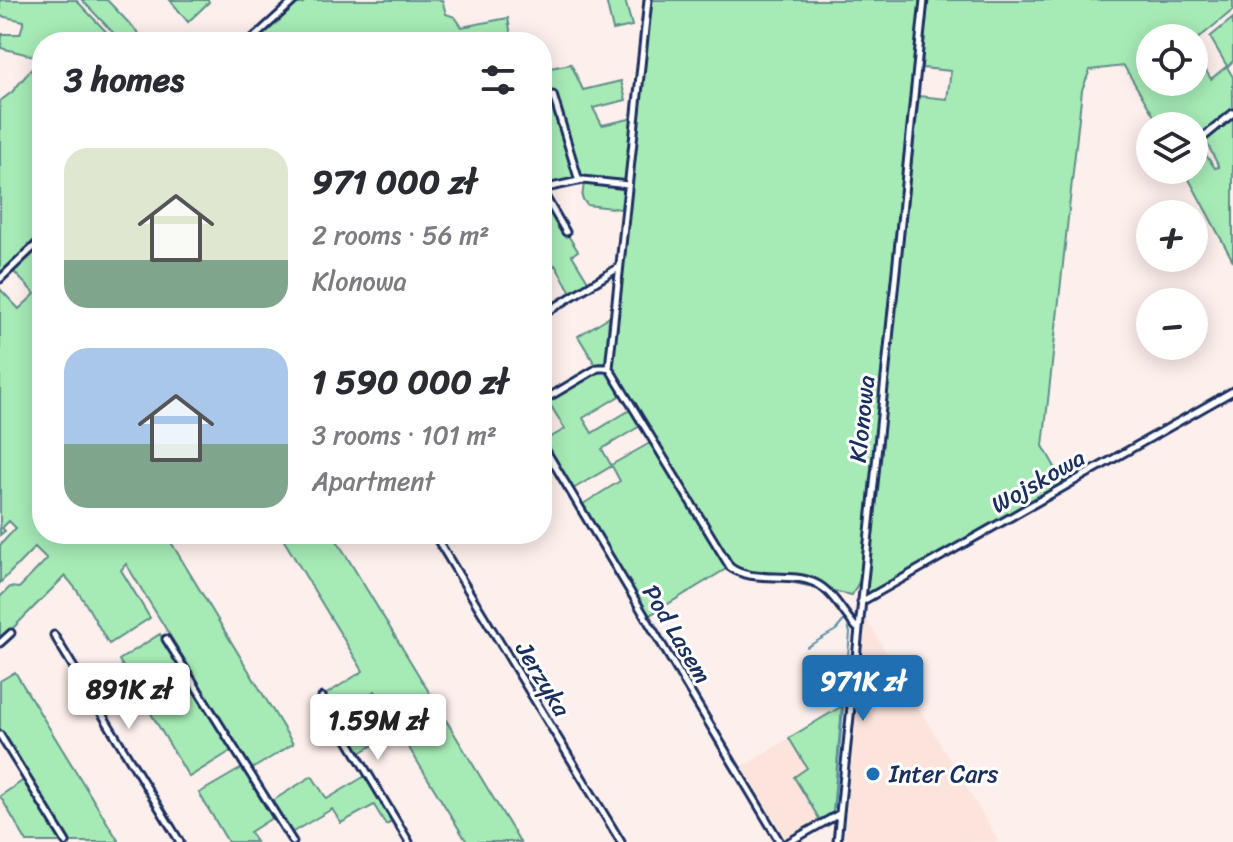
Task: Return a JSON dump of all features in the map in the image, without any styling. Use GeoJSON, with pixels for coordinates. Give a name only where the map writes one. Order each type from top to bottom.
{"type":"FeatureCollection","features":[{"type":"Feature","properties":{"kind":"street"},"geometry":{"type":"LineString","coordinates":[[260,32],[295,0]]}},
{"type":"Feature","properties":{"kind":"street"},"geometry":{"type":"LineString","coordinates":[[648,0],[609,368],[730,567],[745,574],[800,578],[819,584],[858,629]]}},
{"type":"Feature","properties":{"kind":"street","name":"Klonowa"},"geometry":{"type":"LineString","coordinates":[[837,842],[924,0]]}},
{"type":"Feature","properties":{"kind":"street"},"geometry":{"type":"LineString","coordinates":[[553,95],[579,181]]}},
{"type":"Feature","properties":{"kind":"street"},"geometry":{"type":"LineString","coordinates":[[1208,134],[1233,113]]}},
{"type":"Feature","properties":{"kind":"street"},"geometry":{"type":"LineString","coordinates":[[552,188],[579,181],[628,185]]}},
{"type":"Feature","properties":{"kind":"street"},"geometry":{"type":"LineString","coordinates":[[552,208],[566,232]]}},
{"type":"Feature","properties":{"kind":"street"},"geometry":{"type":"LineString","coordinates":[[0,279],[32,249]]}},
{"type":"Feature","properties":{"kind":"street"},"geometry":{"type":"LineString","coordinates":[[552,309],[619,268]]}},
{"type":"Feature","properties":{"kind":"street"},"geometry":{"type":"LineString","coordinates":[[552,395],[598,368],[609,368]]}},
{"type":"Feature","properties":{"kind":"street","name":"Wojskowa"},"geometry":{"type":"LineString","coordinates":[[861,602],[1233,391]]}},
{"type":"Feature","properties":{"kind":"street","name":"Pod Lasem"},"geometry":{"type":"LineString","coordinates":[[552,461],[780,842]]}},
{"type":"Feature","properties":{"kind":"street","name":"Jerzyka"},"geometry":{"type":"LineString","coordinates":[[440,544],[621,842]]}},
{"type":"Feature","properties":{"kind":"street"},"geometry":{"type":"LineString","coordinates":[[0,643],[11,633]]}},
{"type":"Feature","properties":{"kind":"street"},"geometry":{"type":"LineString","coordinates":[[54,635],[180,842]]}},
{"type":"Feature","properties":{"kind":"street"},"geometry":{"type":"LineString","coordinates":[[166,639],[293,842]]}},
{"type":"Feature","properties":{"kind":"street"},"geometry":{"type":"LineString","coordinates":[[322,697],[409,842]]}},
{"type":"Feature","properties":{"kind":"street"},"geometry":{"type":"LineString","coordinates":[[0,735],[66,842]]}},
{"type":"Feature","properties":{"kind":"street"},"geometry":{"type":"LineString","coordinates":[[789,842],[839,814]]}},
{"type":"Feature","properties":{"kind":"shaded area"},"geometry":{"type":"Polygon","coordinates":[[[866,619],[999,842],[848,842],[845,837],[866,619]]]}},
{"type":"Feature","properties":{"kind":"shaded area"},"geometry":{"type":"Polygon","coordinates":[[[789,738],[807,769],[794,777],[820,820],[790,837],[784,836],[742,767],[789,738]]]}},
{"type":"Feature","properties":{"kind":"green space"},"geometry":{"type":"Polygon","coordinates":[[[0,0],[76,0],[106,32],[32,32],[32,56],[1,48],[2,34],[20,34],[24,21],[0,16],[0,0]]]}},
{"type":"Feature","properties":{"kind":"green space"},"geometry":{"type":"Polygon","coordinates":[[[82,0],[107,0],[137,32],[112,32],[82,0]]]}},
{"type":"Feature","properties":{"kind":"green space"},"geometry":{"type":"Polygon","coordinates":[[[170,0],[208,0],[209,2],[188,22],[170,0]]]}},
{"type":"Feature","properties":{"kind":"green space"},"geometry":{"type":"Polygon","coordinates":[[[306,0],[442,0],[446,14],[455,17],[462,27],[508,18],[510,32],[264,32],[293,4],[302,4],[306,0]]]}},
{"type":"Feature","properties":{"kind":"green space"},"geometry":{"type":"Polygon","coordinates":[[[606,0],[625,0],[632,26],[613,30],[606,0]]]}},
{"type":"Feature","properties":{"kind":"green space"},"geometry":{"type":"Polygon","coordinates":[[[651,0],[920,0],[860,580],[852,595],[726,569],[648,616],[583,504],[620,481],[612,466],[573,489],[552,454],[552,436],[565,429],[552,408],[552,399],[599,371],[607,371],[621,395],[583,418],[592,433],[630,410],[640,426],[602,449],[611,465],[650,443],[710,536],[687,489],[612,366],[651,0]]]}},
{"type":"Feature","properties":{"kind":"green space"},"geometry":{"type":"Polygon","coordinates":[[[927,0],[1233,0],[1233,10],[1208,31],[1208,24],[1136,24],[1136,86],[1124,66],[1090,70],[1082,90],[1043,446],[1064,483],[864,597],[919,96],[947,99],[951,71],[922,68],[927,0]]]}},
{"type":"Feature","properties":{"kind":"green space"},"geometry":{"type":"Polygon","coordinates":[[[1233,18],[1233,61],[1227,67],[1233,77],[1233,111],[1208,132],[1208,112],[1152,112],[1142,96],[1208,96],[1208,74],[1211,79],[1227,66],[1210,37],[1233,18]]]}},
{"type":"Feature","properties":{"kind":"green space"},"geometry":{"type":"Polygon","coordinates":[[[571,64],[583,90],[621,81],[626,100],[593,108],[602,125],[634,118],[626,183],[584,178],[578,173],[555,93],[552,94],[552,68],[571,64]]]}},
{"type":"Feature","properties":{"kind":"green space"},"geometry":{"type":"Polygon","coordinates":[[[32,69],[32,245],[0,275],[0,101],[32,69]]]}},
{"type":"Feature","properties":{"kind":"green space"},"geometry":{"type":"Polygon","coordinates":[[[552,102],[575,179],[552,185],[552,102]]]}},
{"type":"Feature","properties":{"kind":"green space"},"geometry":{"type":"Polygon","coordinates":[[[1233,116],[1233,261],[1208,215],[1208,200],[1200,200],[1192,184],[1208,184],[1208,158],[1215,168],[1219,167],[1208,145],[1208,137],[1233,116]]]}},
{"type":"Feature","properties":{"kind":"green space"},"geometry":{"type":"Polygon","coordinates":[[[584,183],[619,186],[623,190],[621,209],[587,205],[582,198],[584,183]]]}},
{"type":"Feature","properties":{"kind":"green space"},"geometry":{"type":"Polygon","coordinates":[[[552,211],[578,251],[572,255],[589,283],[572,294],[555,265],[552,267],[552,211]]]}},
{"type":"Feature","properties":{"kind":"green space"},"geometry":{"type":"Polygon","coordinates":[[[32,251],[32,291],[12,270],[32,251]]]}},
{"type":"Feature","properties":{"kind":"green space"},"geometry":{"type":"Polygon","coordinates":[[[0,289],[19,309],[32,297],[32,544],[172,544],[293,744],[252,769],[126,564],[121,570],[150,618],[109,644],[65,576],[0,641],[0,597],[10,587],[19,588],[47,559],[35,547],[0,583],[0,545],[16,528],[9,521],[0,535],[0,289]]]}},
{"type":"Feature","properties":{"kind":"green space"},"geometry":{"type":"Polygon","coordinates":[[[609,317],[606,362],[595,364],[578,336],[609,317]]]}},
{"type":"Feature","properties":{"kind":"green space"},"geometry":{"type":"Polygon","coordinates":[[[286,544],[339,544],[520,842],[467,842],[398,730],[360,753],[348,734],[387,710],[375,691],[336,714],[325,695],[363,671],[286,544]]]}},
{"type":"Feature","properties":{"kind":"green space"},"geometry":{"type":"Polygon","coordinates":[[[160,634],[231,751],[189,777],[119,660],[160,634]]]}},
{"type":"Feature","properties":{"kind":"green space"},"geometry":{"type":"Polygon","coordinates":[[[15,672],[119,842],[69,842],[0,728],[0,681],[15,672]]]}},
{"type":"Feature","properties":{"kind":"green space"},"geometry":{"type":"Polygon","coordinates":[[[842,706],[833,812],[820,820],[794,777],[807,768],[789,738],[842,706]]]}},
{"type":"Feature","properties":{"kind":"green space"},"geometry":{"type":"Polygon","coordinates":[[[242,768],[272,818],[250,832],[256,842],[228,842],[199,793],[242,768]]]}},
{"type":"Feature","properties":{"kind":"green space"},"geometry":{"type":"Polygon","coordinates":[[[312,776],[327,799],[365,776],[392,819],[390,823],[386,825],[374,805],[341,823],[332,809],[291,833],[272,801],[312,776]]]}},
{"type":"Feature","properties":{"kind":"green space"},"geometry":{"type":"Polygon","coordinates":[[[24,780],[62,842],[27,842],[0,796],[24,780]]]}},
{"type":"Feature","properties":{"kind":"waterway"},"geometry":{"type":"LineString","coordinates":[[807,647],[836,630],[846,618],[850,633],[834,807]]}},
{"type":"Feature","properties":{"kind":"place","name":"Inter Cars"},"geometry":{"type":"Point","coordinates":[873,774]}}]}
